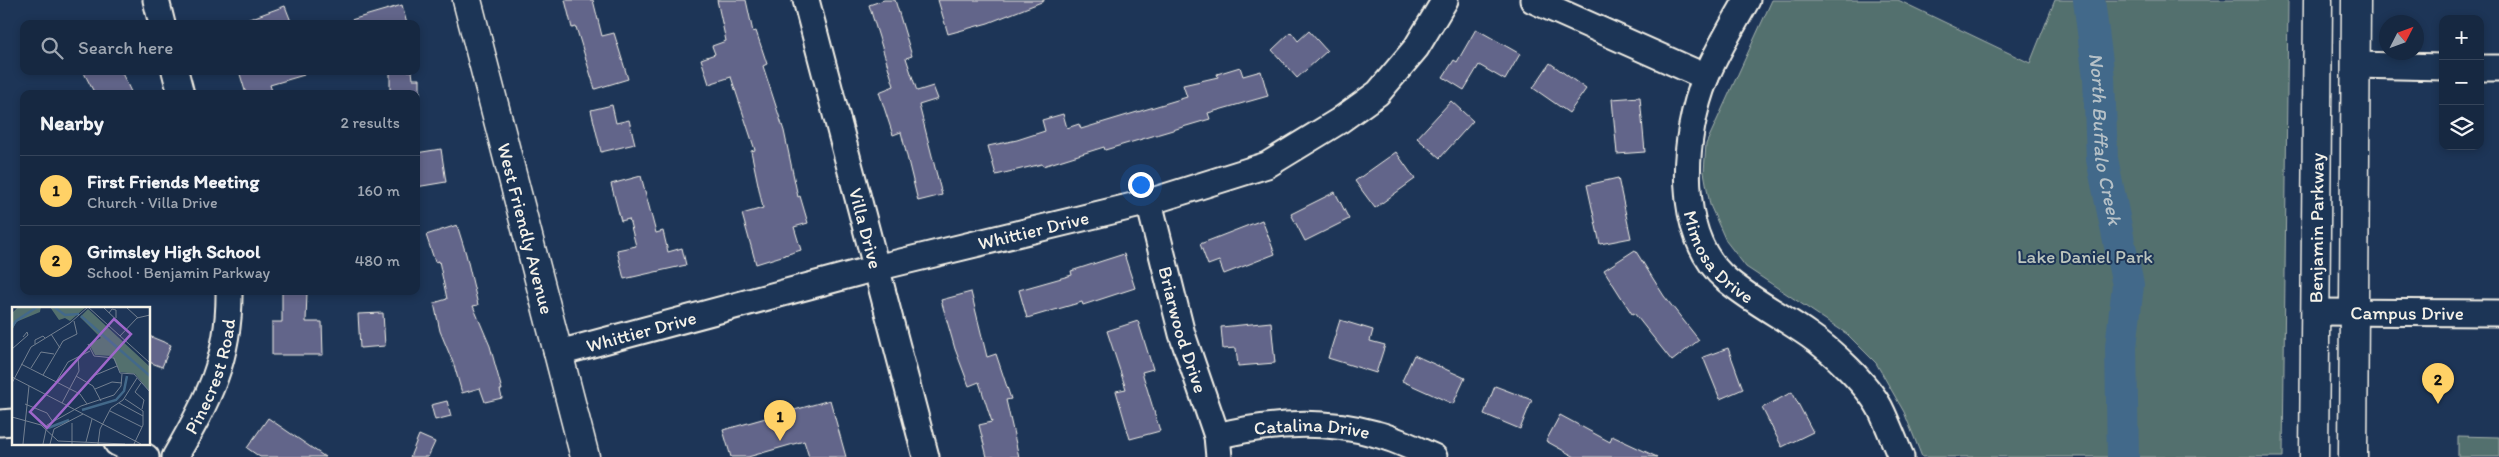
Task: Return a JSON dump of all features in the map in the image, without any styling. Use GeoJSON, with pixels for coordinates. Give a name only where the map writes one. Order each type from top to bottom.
{"type":"FeatureCollection","features":[{"type":"Feature","properties":{"kind":"main road","name":"West Friendly Avenue"},"geometry":{"type":"LineString","coordinates":[[467,0],[585,457]]}},
{"type":"Feature","properties":{"kind":"main road","name":"Benjamin Parkway"},"geometry":{"type":"LineString","coordinates":[[2314,457],[2318,0]]}},
{"type":"Feature","properties":{"kind":"main road","name":"Benjamin Parkway"},"geometry":{"type":"LineString","coordinates":[[2353,457],[2356,0]]}},
{"type":"Feature","properties":{"kind":"street"},"geometry":{"type":"LineString","coordinates":[[156,0],[161,20]]}},
{"type":"Feature","properties":{"kind":"street","name":"Villa Drive"},"geometry":{"type":"LineString","coordinates":[[806,0],[926,457]]}},
{"type":"Feature","properties":{"kind":"street","name":"Whittier Drive"},"geometry":{"type":"LineString","coordinates":[[559,353],[876,268],[1149,202],[1267,165],[1340,121],[1378,93],[1416,48],[1445,0]]}},
{"type":"Feature","properties":{"kind":"street"},"geometry":{"type":"LineString","coordinates":[[1533,0],[1706,77]]}},
{"type":"Feature","properties":{"kind":"street","name":"Mimosa Drive"},"geometry":{"type":"LineString","coordinates":[[1747,0],[1706,77],[1693,121],[1688,155],[1688,197],[1698,244],[1725,279],[1809,335],[1841,360],[1879,406],[1901,457]]}},
{"type":"Feature","properties":{"kind":"street"},"geometry":{"type":"LineString","coordinates":[[2356,65],[2439,67]]}},
{"type":"Feature","properties":{"kind":"street"},"geometry":{"type":"LineString","coordinates":[[2484,68],[2499,68]]}},
{"type":"Feature","properties":{"kind":"street"},"geometry":{"type":"LineString","coordinates":[[176,75],[180,90]]}},
{"type":"Feature","properties":{"kind":"street","name":"Briarwood Drive"},"geometry":{"type":"LineString","coordinates":[[1149,202],[1182,334],[1218,447]]}},
{"type":"Feature","properties":{"kind":"street","name":"Pinecrest Road"},"geometry":{"type":"LineString","coordinates":[[175,457],[215,382],[224,351],[229,295]]}},
{"type":"Feature","properties":{"kind":"street","name":"Campus Drive"},"geometry":{"type":"LineString","coordinates":[[2315,312],[2499,313]]}},
{"type":"Feature","properties":{"kind":"street","name":"Catalina Drive"},"geometry":{"type":"LineString","coordinates":[[1218,447],[1279,425],[1324,424],[1376,434],[1434,457]]}},
{"type":"Feature","properties":{"kind":"street"},"geometry":{"type":"LineString","coordinates":[[119,444],[146,457]]}},
{"type":"Feature","properties":{"kind":"green space","name":"Lake Daniel Park"},"geometry":{"type":"Polygon","coordinates":[[[1772,0],[1898,0],[2030,63],[2055,0],[2288,0],[2283,457],[1922,457],[1904,412],[1876,363],[1847,334],[1746,267],[1726,241],[1710,205],[1704,172],[1706,144],[1772,0]]]}},
{"type":"Feature","properties":{"kind":"green space"},"geometry":{"type":"Polygon","coordinates":[[[2458,436],[2499,437],[2499,457],[2458,457],[2458,436]]]}},
{"type":"Feature","properties":{"kind":"building"},"geometry":{"type":"Polygon","coordinates":[[[565,0],[593,0],[602,36],[614,33],[628,79],[595,89],[576,27],[572,28],[565,0]]]}},
{"type":"Feature","properties":{"kind":"building"},"geometry":{"type":"Polygon","coordinates":[[[717,0],[746,0],[753,32],[756,31],[767,64],[763,66],[784,131],[798,197],[800,196],[808,223],[794,227],[801,250],[756,264],[742,214],[763,208],[751,151],[755,150],[731,77],[709,84],[701,59],[715,54],[712,46],[726,41],[717,0]]]}},
{"type":"Feature","properties":{"kind":"building"},"geometry":{"type":"Polygon","coordinates":[[[884,0],[895,0],[912,56],[906,58],[917,91],[933,86],[938,99],[919,105],[942,195],[918,201],[901,132],[893,135],[879,92],[894,86],[869,5],[884,0]]]}},
{"type":"Feature","properties":{"kind":"building"},"geometry":{"type":"Polygon","coordinates":[[[938,0],[1044,1],[988,23],[948,34],[938,0]]]}},
{"type":"Feature","properties":{"kind":"building"},"geometry":{"type":"Polygon","coordinates":[[[402,5],[406,20],[351,20],[402,5]]]}},
{"type":"Feature","properties":{"kind":"building"},"geometry":{"type":"Polygon","coordinates":[[[285,6],[290,20],[246,20],[285,6]]]}},
{"type":"Feature","properties":{"kind":"building"},"geometry":{"type":"Polygon","coordinates":[[[1476,29],[1520,54],[1505,80],[1479,65],[1464,90],[1443,77],[1454,60],[1457,62],[1476,29]]]}},
{"type":"Feature","properties":{"kind":"building"},"geometry":{"type":"Polygon","coordinates":[[[1309,31],[1327,51],[1297,78],[1272,50],[1291,32],[1298,41],[1309,31]]]}},
{"type":"Feature","properties":{"kind":"building"},"geometry":{"type":"Polygon","coordinates":[[[1550,63],[1586,89],[1569,113],[1533,88],[1550,63]]]}},
{"type":"Feature","properties":{"kind":"building"},"geometry":{"type":"Polygon","coordinates":[[[1240,67],[1243,76],[1261,71],[1268,96],[1208,113],[1210,119],[1105,150],[1104,147],[1043,166],[1042,164],[996,175],[988,146],[1017,140],[1045,131],[1042,120],[1063,114],[1067,128],[1079,124],[1081,129],[1187,97],[1183,85],[1218,77],[1217,74],[1240,67]]]}},
{"type":"Feature","properties":{"kind":"building"},"geometry":{"type":"Polygon","coordinates":[[[85,75],[123,75],[130,90],[93,90],[85,75]]]}},
{"type":"Feature","properties":{"kind":"building"},"geometry":{"type":"Polygon","coordinates":[[[240,75],[304,75],[270,85],[272,90],[245,90],[240,75]]]}},
{"type":"Feature","properties":{"kind":"building"},"geometry":{"type":"Polygon","coordinates":[[[390,75],[412,75],[413,79],[420,79],[420,90],[390,90],[390,75]]]}},
{"type":"Feature","properties":{"kind":"building"},"geometry":{"type":"Polygon","coordinates":[[[1640,97],[1645,152],[1617,154],[1612,99],[1640,97]]]}},
{"type":"Feature","properties":{"kind":"building"},"geometry":{"type":"Polygon","coordinates":[[[1451,101],[1473,121],[1440,158],[1417,138],[1451,101]]]}},
{"type":"Feature","properties":{"kind":"building"},"geometry":{"type":"Polygon","coordinates":[[[612,105],[616,123],[629,120],[635,144],[601,152],[591,110],[612,105]]]}},
{"type":"Feature","properties":{"kind":"building"},"geometry":{"type":"Polygon","coordinates":[[[441,149],[446,182],[420,186],[420,152],[441,149]]]}},
{"type":"Feature","properties":{"kind":"building"},"geometry":{"type":"Polygon","coordinates":[[[1396,152],[1415,179],[1375,208],[1355,181],[1396,152]]]}},
{"type":"Feature","properties":{"kind":"building"},"geometry":{"type":"Polygon","coordinates":[[[641,176],[656,233],[663,231],[668,252],[682,248],[686,265],[624,279],[617,250],[636,246],[629,219],[621,221],[611,184],[641,176]]]}},
{"type":"Feature","properties":{"kind":"building"},"geometry":{"type":"Polygon","coordinates":[[[1618,178],[1631,238],[1600,244],[1587,185],[1618,178]]]}},
{"type":"Feature","properties":{"kind":"building"},"geometry":{"type":"Polygon","coordinates":[[[1335,192],[1349,219],[1305,241],[1291,214],[1335,192]]]}},
{"type":"Feature","properties":{"kind":"building"},"geometry":{"type":"Polygon","coordinates":[[[1262,220],[1275,254],[1224,274],[1219,261],[1208,265],[1200,244],[1262,220]]]}},
{"type":"Feature","properties":{"kind":"building"},"geometry":{"type":"Polygon","coordinates":[[[457,225],[478,305],[473,306],[490,346],[502,390],[500,390],[502,398],[485,402],[480,388],[462,393],[454,365],[440,331],[434,303],[447,299],[439,261],[435,262],[426,235],[457,225]]]}},
{"type":"Feature","properties":{"kind":"building"},"geometry":{"type":"Polygon","coordinates":[[[1635,250],[1664,296],[1699,340],[1672,361],[1634,313],[1632,314],[1604,270],[1635,250]]]}},
{"type":"Feature","properties":{"kind":"building"},"geometry":{"type":"Polygon","coordinates":[[[1124,254],[1135,288],[1083,305],[1082,302],[1027,318],[1019,290],[1072,275],[1071,271],[1124,254]]]}},
{"type":"Feature","properties":{"kind":"building"},"geometry":{"type":"Polygon","coordinates":[[[971,292],[987,357],[996,354],[1011,399],[1006,400],[1019,457],[987,457],[979,425],[992,422],[979,382],[969,386],[955,349],[941,300],[971,292]]]}},
{"type":"Feature","properties":{"kind":"building"},"geometry":{"type":"Polygon","coordinates":[[[282,295],[307,295],[306,322],[322,322],[323,355],[272,355],[272,322],[282,322],[282,295]]]}},
{"type":"Feature","properties":{"kind":"building"},"geometry":{"type":"Polygon","coordinates":[[[383,313],[385,346],[360,348],[358,314],[383,313]]]}},
{"type":"Feature","properties":{"kind":"building"},"geometry":{"type":"Polygon","coordinates":[[[1340,320],[1373,330],[1370,341],[1385,345],[1376,373],[1328,358],[1340,320]]]}},
{"type":"Feature","properties":{"kind":"building"},"geometry":{"type":"Polygon","coordinates":[[[1138,321],[1153,369],[1142,372],[1160,431],[1130,439],[1116,391],[1126,389],[1107,331],[1138,321]]]}},
{"type":"Feature","properties":{"kind":"building"},"geometry":{"type":"Polygon","coordinates":[[[1271,322],[1275,363],[1238,366],[1236,348],[1223,349],[1221,327],[1271,322]]]}},
{"type":"Feature","properties":{"kind":"building"},"geometry":{"type":"Polygon","coordinates":[[[150,336],[171,345],[162,367],[150,362],[150,336]]]}},
{"type":"Feature","properties":{"kind":"building"},"geometry":{"type":"Polygon","coordinates":[[[1728,348],[1743,389],[1720,399],[1703,357],[1728,348]]]}},
{"type":"Feature","properties":{"kind":"building"},"geometry":{"type":"Polygon","coordinates":[[[1414,355],[1465,378],[1453,404],[1402,381],[1414,355]]]}},
{"type":"Feature","properties":{"kind":"building"},"geometry":{"type":"Polygon","coordinates":[[[1495,386],[1532,400],[1520,429],[1484,414],[1495,386]]]}},
{"type":"Feature","properties":{"kind":"building"},"geometry":{"type":"Polygon","coordinates":[[[1792,392],[1813,432],[1782,447],[1762,408],[1792,392]]]}},
{"type":"Feature","properties":{"kind":"building"},"geometry":{"type":"Polygon","coordinates":[[[830,400],[846,457],[809,457],[804,441],[748,457],[731,457],[723,430],[830,400]]]}},
{"type":"Feature","properties":{"kind":"building"},"geometry":{"type":"Polygon","coordinates":[[[447,401],[451,416],[435,420],[431,405],[447,401]]]}},
{"type":"Feature","properties":{"kind":"building"},"geometry":{"type":"Polygon","coordinates":[[[1560,415],[1610,442],[1612,436],[1657,457],[1575,457],[1546,441],[1560,415]]]}},
{"type":"Feature","properties":{"kind":"building"},"geometry":{"type":"Polygon","coordinates":[[[268,418],[325,457],[260,457],[247,448],[268,418]]]}},
{"type":"Feature","properties":{"kind":"building"},"geometry":{"type":"Polygon","coordinates":[[[419,435],[435,442],[428,457],[410,457],[419,435]]]}},
{"type":"Feature","properties":{"kind":"waterway","name":"North Buffalo Creek"},"geometry":{"type":"LineString","coordinates":[[2089,0],[2099,78],[2102,159],[2128,285],[2121,347],[2123,457]]}},
{"type":"Feature","properties":{"kind":"place","name":"Grimsley High School"},"geometry":{"type":"Point","coordinates":[2438,404]}},
{"type":"Feature","properties":{"kind":"place","name":"First Friends Meeting"},"geometry":{"type":"Point","coordinates":[780,441]}}]}
